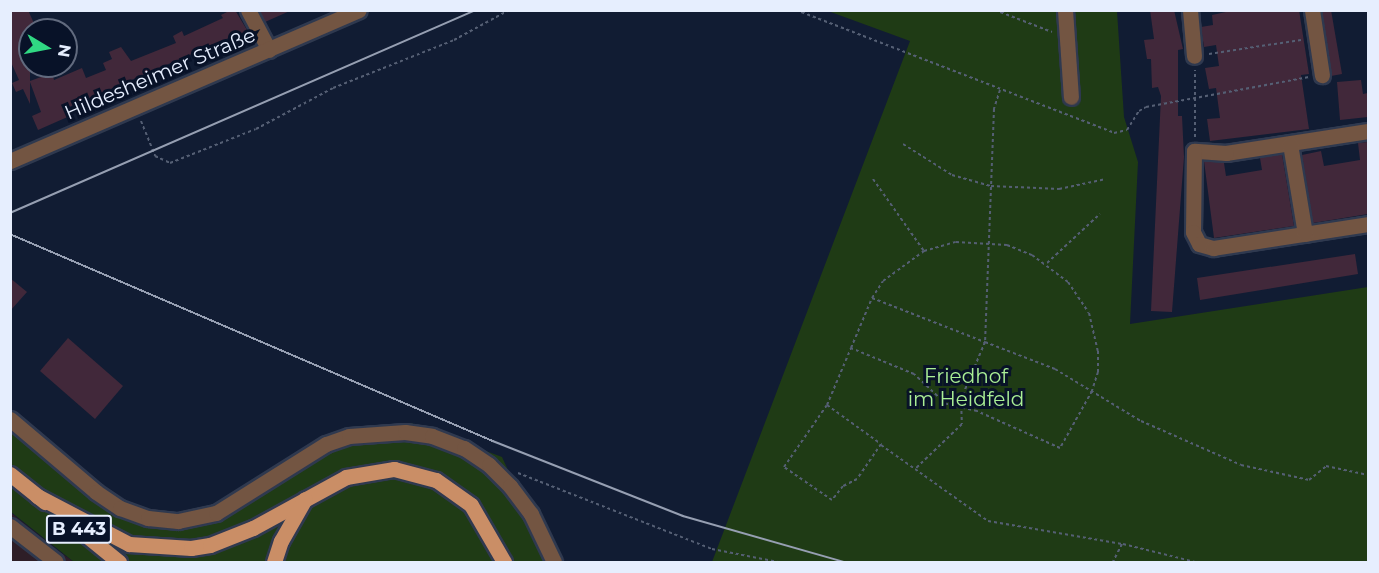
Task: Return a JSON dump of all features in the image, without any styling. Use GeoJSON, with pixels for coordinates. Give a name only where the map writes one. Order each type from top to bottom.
{"type":"FeatureCollection","features":[{"type":"Feature","properties":{"kind":"main road"},"geometry":{"type":"LineString","coordinates":[[38,496],[108,535],[129,544],[170,549],[210,545],[230,538],[305,499],[320,488],[370,470],[414,472],[436,480],[471,506],[504,562]]}},
{"type":"Feature","properties":{"kind":"main road","name":"B 443"},"geometry":{"type":"LineString","coordinates":[[10,474],[120,562]]}},
{"type":"Feature","properties":{"kind":"main road"},"geometry":{"type":"LineString","coordinates":[[274,562],[281,541],[305,499]]}},
{"type":"Feature","properties":{"kind":"street"},"geometry":{"type":"LineString","coordinates":[[248,10],[269,50]]}},
{"type":"Feature","properties":{"kind":"street","name":"Hildesheimer Straße"},"geometry":{"type":"LineString","coordinates":[[10,161],[359,10]]}},
{"type":"Feature","properties":{"kind":"street"},"geometry":{"type":"LineString","coordinates":[[1065,10],[1071,97]]}},
{"type":"Feature","properties":{"kind":"street"},"geometry":{"type":"LineString","coordinates":[[1190,10],[1194,56]]}},
{"type":"Feature","properties":{"kind":"street"},"geometry":{"type":"LineString","coordinates":[[1312,10],[1322,75]]}},
{"type":"Feature","properties":{"kind":"street"},"geometry":{"type":"LineString","coordinates":[[1368,131],[1226,153],[1194,152],[1193,232],[1199,244],[1213,248],[1368,224]]}},
{"type":"Feature","properties":{"kind":"street"},"geometry":{"type":"LineString","coordinates":[[1290,144],[1305,234]]}},
{"type":"Feature","properties":{"kind":"street"},"geometry":{"type":"LineString","coordinates":[[10,419],[96,492],[120,508],[148,518],[178,521],[201,519],[225,509],[327,444],[349,436],[380,432],[432,436],[464,448],[489,465],[531,513],[554,562]]}},
{"type":"Feature","properties":{"kind":"street"},"geometry":{"type":"LineString","coordinates":[[10,526],[56,562]]}},
{"type":"Feature","properties":{"kind":"path"},"geometry":{"type":"LineString","coordinates":[[135,107],[155,156],[170,163],[256,129],[333,88],[454,39],[509,10]]}},
{"type":"Feature","properties":{"kind":"path"},"geometry":{"type":"LineString","coordinates":[[796,10],[1114,133],[1127,130],[1139,111],[1146,108],[1197,100],[1206,94],[1322,75]]}},
{"type":"Feature","properties":{"kind":"path"},"geometry":{"type":"LineString","coordinates":[[995,10],[1053,33],[1066,33]]}},
{"type":"Feature","properties":{"kind":"path"},"geometry":{"type":"LineString","coordinates":[[1194,152],[1197,100],[1194,56],[1316,37]]}},
{"type":"Feature","properties":{"kind":"path"},"geometry":{"type":"LineString","coordinates":[[915,470],[962,424],[961,399],[985,342],[994,109],[1000,90]]}},
{"type":"Feature","properties":{"kind":"path"},"geometry":{"type":"LineString","coordinates":[[903,144],[952,175],[991,186],[1059,189],[1106,179]]}},
{"type":"Feature","properties":{"kind":"path"},"geometry":{"type":"LineString","coordinates":[[873,179],[924,251]]}},
{"type":"Feature","properties":{"kind":"path"},"geometry":{"type":"LineString","coordinates":[[1047,263],[1100,214]]}},
{"type":"Feature","properties":{"kind":"path"},"geometry":{"type":"LineString","coordinates":[[851,348],[914,374],[946,404],[962,410],[977,411],[1060,448],[1092,391],[1098,351],[1089,313],[1068,282],[1047,263],[1021,250],[989,243],[956,242],[924,251],[896,269],[872,298],[827,405],[784,467],[832,500],[843,486],[857,479],[880,444]]}},
{"type":"Feature","properties":{"kind":"path"},"geometry":{"type":"LineString","coordinates":[[872,298],[1055,369],[1141,421],[1241,465],[1309,480],[1326,466],[1368,475]]}},
{"type":"Feature","properties":{"kind":"path"},"geometry":{"type":"LineString","coordinates":[[827,405],[988,521],[1122,544],[1196,562]]}},
{"type":"Feature","properties":{"kind":"path"},"geometry":{"type":"LineString","coordinates":[[489,465],[520,474],[711,549],[778,562]]}},
{"type":"Feature","properties":{"kind":"path"},"geometry":{"type":"LineString","coordinates":[[1113,562],[1122,544]]}},
{"type":"Feature","properties":{"kind":"shaded area"},"geometry":{"type":"Polygon","coordinates":[[[10,512],[60,552],[74,562],[11,562],[10,512]]]}},
{"type":"Feature","properties":{"kind":"green space","name":"Friedhof im Heidfeld"},"geometry":{"type":"Polygon","coordinates":[[[828,11],[1117,11],[1124,117],[1138,162],[1130,324],[1368,287],[1368,562],[712,562],[910,41],[828,11]]]}},
{"type":"Feature","properties":{"kind":"green space"},"geometry":{"type":"Polygon","coordinates":[[[411,423],[502,457],[550,562],[74,562],[11,512],[10,426],[89,494],[168,526],[203,524],[223,517],[307,462],[349,442],[408,437],[411,423]]]}},
{"type":"Feature","properties":{"kind":"building"},"geometry":{"type":"Polygon","coordinates":[[[10,10],[28,10],[32,18],[18,18],[18,78],[10,60],[10,10]]]}},
{"type":"Feature","properties":{"kind":"building"},"geometry":{"type":"Polygon","coordinates":[[[231,10],[235,10],[247,30],[232,40],[231,37],[69,107],[72,115],[38,130],[32,116],[41,112],[30,82],[30,104],[23,89],[16,92],[12,83],[19,80],[18,78],[30,78],[30,81],[38,78],[53,78],[54,80],[78,78],[78,70],[82,68],[86,78],[106,70],[103,63],[112,59],[109,52],[121,47],[131,61],[176,43],[173,36],[182,31],[184,36],[223,18],[221,15],[231,10]]]}},
{"type":"Feature","properties":{"kind":"building"},"geometry":{"type":"Polygon","coordinates":[[[262,10],[292,10],[265,22],[260,12],[262,10]]]}},
{"type":"Feature","properties":{"kind":"building"},"geometry":{"type":"Polygon","coordinates":[[[1150,10],[1174,10],[1183,49],[1178,50],[1178,116],[1182,116],[1184,157],[1172,312],[1151,311],[1161,96],[1158,87],[1152,88],[1151,59],[1147,59],[1144,40],[1154,39],[1150,10]]]}},
{"type":"Feature","properties":{"kind":"building"},"geometry":{"type":"Polygon","coordinates":[[[1235,10],[1299,10],[1309,74],[1301,75],[1309,129],[1210,141],[1207,119],[1220,118],[1216,88],[1209,89],[1205,68],[1219,66],[1216,45],[1204,47],[1201,27],[1213,25],[1212,15],[1235,10]]]}},
{"type":"Feature","properties":{"kind":"building"},"geometry":{"type":"Polygon","coordinates":[[[1322,10],[1331,10],[1342,74],[1331,76],[1322,10]]]}},
{"type":"Feature","properties":{"kind":"building"},"geometry":{"type":"Polygon","coordinates":[[[1361,80],[1363,94],[1368,93],[1368,117],[1340,120],[1337,82],[1361,80]]]}},
{"type":"Feature","properties":{"kind":"building"},"geometry":{"type":"Polygon","coordinates":[[[1368,142],[1368,214],[1313,223],[1302,155],[1321,151],[1324,166],[1360,160],[1358,143],[1368,142]]]}},
{"type":"Feature","properties":{"kind":"building"},"geometry":{"type":"Polygon","coordinates":[[[1282,154],[1294,226],[1214,238],[1204,161],[1224,163],[1226,176],[1262,170],[1260,158],[1282,154]]]}},
{"type":"Feature","properties":{"kind":"building"},"geometry":{"type":"Polygon","coordinates":[[[1355,254],[1358,274],[1200,300],[1197,278],[1355,254]]]}},
{"type":"Feature","properties":{"kind":"building"},"geometry":{"type":"Polygon","coordinates":[[[10,278],[27,292],[10,311],[10,278]]]}},
{"type":"Feature","properties":{"kind":"building"},"geometry":{"type":"Polygon","coordinates":[[[68,338],[123,386],[95,419],[40,371],[68,338]]]}},
{"type":"Feature","properties":{"kind":"tram line"},"geometry":{"type":"LineString","coordinates":[[10,213],[476,10]]}},
{"type":"Feature","properties":{"kind":"tram line"},"geometry":{"type":"LineString","coordinates":[[10,234],[493,441],[683,516],[845,562]]}}]}
